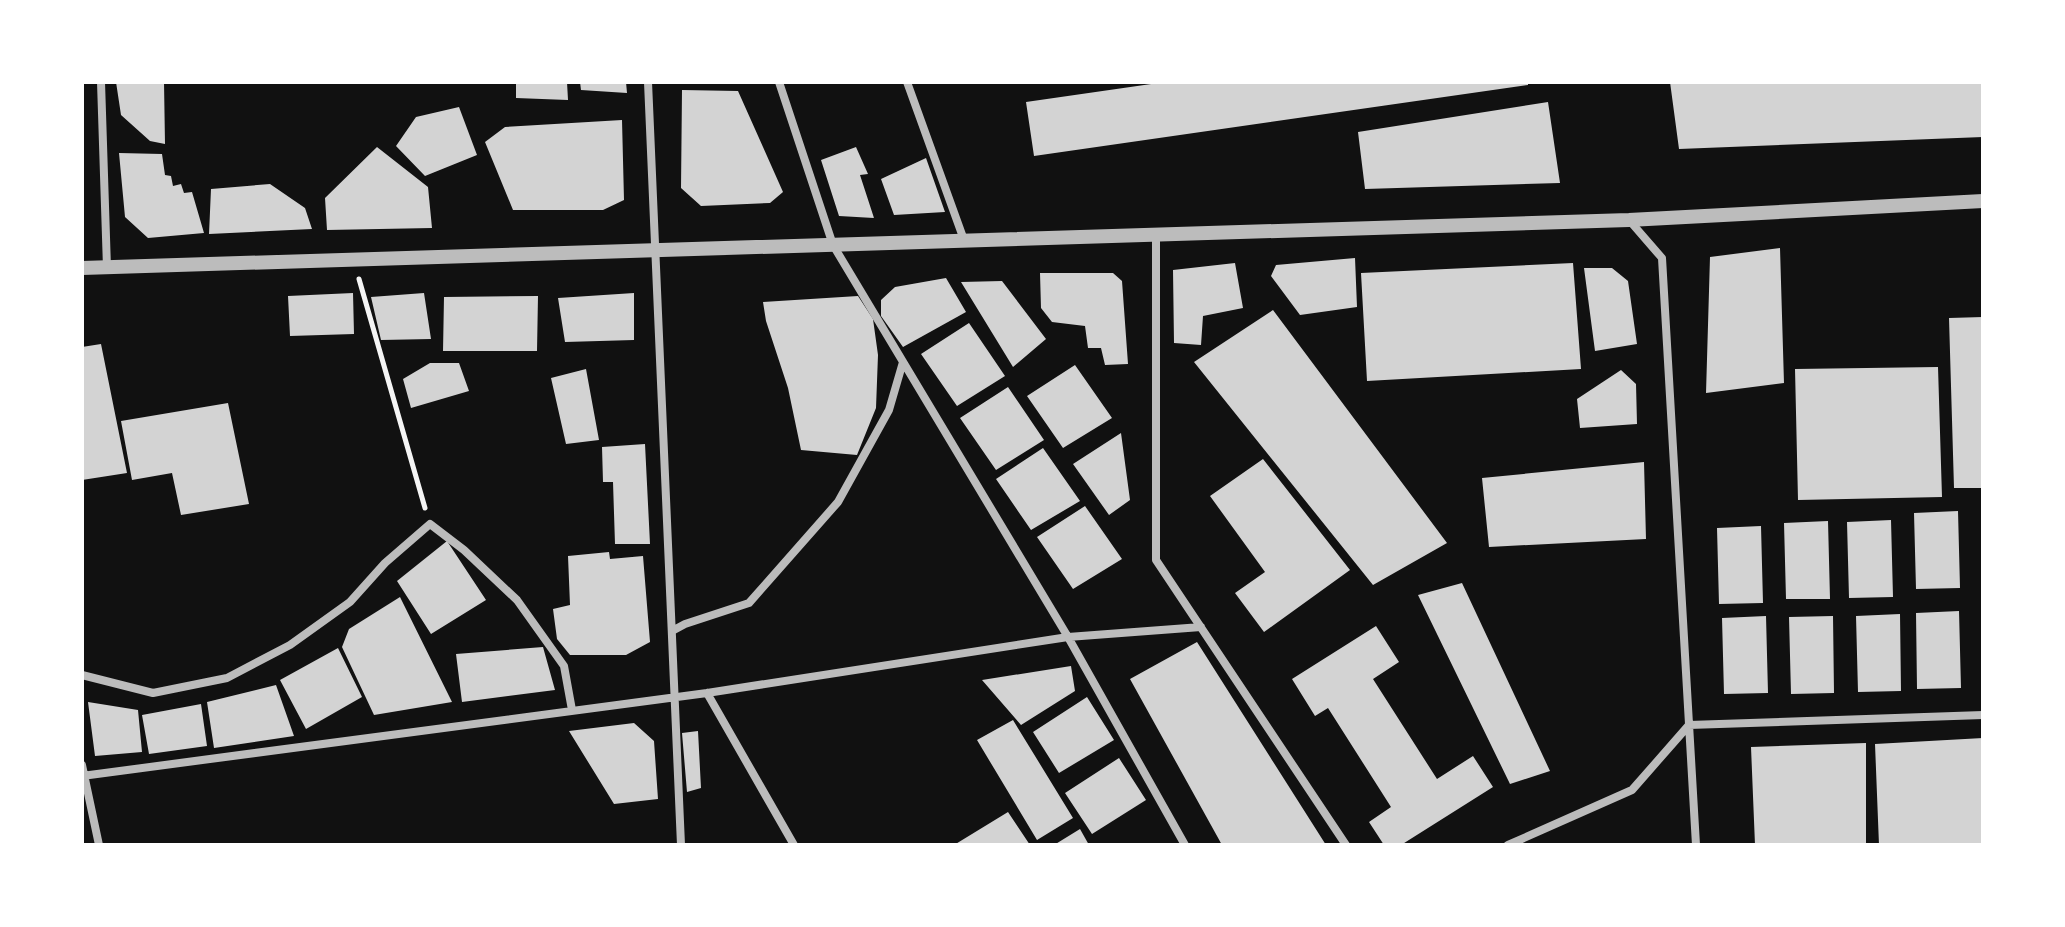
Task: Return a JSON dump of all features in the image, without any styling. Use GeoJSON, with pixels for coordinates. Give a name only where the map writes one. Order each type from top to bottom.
{"type":"FeatureCollection","features":[{"type":"Feature","properties":{"kind":"street"},"geometry":{"type":"LineString","coordinates":[[101,82],[107,268]]}},
{"type":"Feature","properties":{"kind":"street"},"geometry":{"type":"LineString","coordinates":[[648,82],[681,845]]}},
{"type":"Feature","properties":{"kind":"street"},"geometry":{"type":"LineString","coordinates":[[779,82],[833,245],[1068,637],[1185,845]]}},
{"type":"Feature","properties":{"kind":"street"},"geometry":{"type":"LineString","coordinates":[[907,82],[964,240]]}},
{"type":"Feature","properties":{"kind":"street"},"geometry":{"type":"LineString","coordinates":[[82,268],[1629,220],[1983,201]]}},
{"type":"Feature","properties":{"kind":"street"},"geometry":{"type":"LineString","coordinates":[[1629,220],[1662,258],[1696,845]]}},
{"type":"Feature","properties":{"kind":"street"},"geometry":{"type":"LineString","coordinates":[[1156,235],[1156,560],[1346,845]]}},
{"type":"Feature","properties":{"kind":"street"},"geometry":{"type":"LineString","coordinates":[[672,631],[749,603],[838,502],[889,410],[903,362]]}},
{"type":"Feature","properties":{"kind":"street"},"geometry":{"type":"LineString","coordinates":[[82,675],[153,693],[227,678],[290,645],[350,602],[385,563],[430,524],[464,550],[517,600],[564,666],[572,710]]}},
{"type":"Feature","properties":{"kind":"street"},"geometry":{"type":"LineString","coordinates":[[83,776],[707,693],[1068,637],[1201,627]]}},
{"type":"Feature","properties":{"kind":"street"},"geometry":{"type":"LineString","coordinates":[[707,693],[794,845]]}},
{"type":"Feature","properties":{"kind":"street"},"geometry":{"type":"LineString","coordinates":[[1508,845],[1632,790],[1689,725],[1983,715]]}},
{"type":"Feature","properties":{"kind":"street"},"geometry":{"type":"LineString","coordinates":[[82,765],[99,845]]}},
{"type":"Feature","properties":{"kind":"path"},"geometry":{"type":"LineString","coordinates":[[353,259],[430,524]]}},
{"type":"Feature","properties":{"kind":"building"},"geometry":{"type":"Polygon","coordinates":[[[116,82],[164,82],[165,144],[150,141],[121,115],[116,82]]]}},
{"type":"Feature","properties":{"kind":"building"},"geometry":{"type":"Polygon","coordinates":[[[516,82],[567,82],[568,100],[516,98],[516,82]]]}},
{"type":"Feature","properties":{"kind":"building"},"geometry":{"type":"Polygon","coordinates":[[[580,82],[626,82],[627,93],[581,90],[580,82]]]}},
{"type":"Feature","properties":{"kind":"building"},"geometry":{"type":"Polygon","coordinates":[[[1165,82],[1528,82],[1528,85],[1034,156],[1026,102],[1165,82]]]}},
{"type":"Feature","properties":{"kind":"building"},"geometry":{"type":"Polygon","coordinates":[[[1670,82],[1983,82],[1983,137],[1679,149],[1670,82]]]}},
{"type":"Feature","properties":{"kind":"building"},"geometry":{"type":"Polygon","coordinates":[[[682,90],[738,91],[783,192],[770,203],[701,206],[681,188],[682,90]]]}},
{"type":"Feature","properties":{"kind":"building"},"geometry":{"type":"Polygon","coordinates":[[[1548,102],[1560,183],[1365,189],[1358,132],[1548,102]]]}},
{"type":"Feature","properties":{"kind":"building"},"geometry":{"type":"Polygon","coordinates":[[[459,107],[477,155],[425,176],[396,146],[416,117],[459,107]]]}},
{"type":"Feature","properties":{"kind":"building"},"geometry":{"type":"Polygon","coordinates":[[[622,120],[624,200],[603,210],[513,210],[485,142],[505,127],[622,120]]]}},
{"type":"Feature","properties":{"kind":"building"},"geometry":{"type":"Polygon","coordinates":[[[377,147],[428,187],[432,228],[327,230],[325,198],[377,147]]]}},
{"type":"Feature","properties":{"kind":"building"},"geometry":{"type":"Polygon","coordinates":[[[856,147],[868,174],[860,175],[874,218],[839,216],[821,160],[856,147]]]}},
{"type":"Feature","properties":{"kind":"building"},"geometry":{"type":"Polygon","coordinates":[[[119,153],[162,154],[165,175],[171,176],[173,186],[181,184],[184,193],[192,192],[204,233],[148,238],[125,217],[119,153]]]}},
{"type":"Feature","properties":{"kind":"building"},"geometry":{"type":"Polygon","coordinates":[[[926,158],[945,212],[894,215],[881,179],[926,158]]]}},
{"type":"Feature","properties":{"kind":"building"},"geometry":{"type":"Polygon","coordinates":[[[270,184],[305,208],[312,229],[209,234],[211,189],[270,184]]]}},
{"type":"Feature","properties":{"kind":"building"},"geometry":{"type":"Polygon","coordinates":[[[1780,248],[1784,383],[1706,393],[1710,257],[1780,248]]]}},
{"type":"Feature","properties":{"kind":"building"},"geometry":{"type":"Polygon","coordinates":[[[1355,258],[1357,307],[1300,315],[1271,276],[1276,265],[1355,258]]]}},
{"type":"Feature","properties":{"kind":"building"},"geometry":{"type":"Polygon","coordinates":[[[1235,263],[1243,308],[1203,316],[1201,345],[1174,343],[1173,270],[1235,263]]]}},
{"type":"Feature","properties":{"kind":"building"},"geometry":{"type":"Polygon","coordinates":[[[1573,263],[1581,369],[1367,381],[1361,273],[1573,263]]]}},
{"type":"Feature","properties":{"kind":"building"},"geometry":{"type":"Polygon","coordinates":[[[1584,268],[1612,268],[1628,281],[1637,344],[1595,351],[1584,268]]]}},
{"type":"Feature","properties":{"kind":"building"},"geometry":{"type":"Polygon","coordinates":[[[1040,273],[1113,273],[1122,281],[1128,364],[1105,365],[1101,348],[1088,348],[1085,326],[1052,322],[1041,308],[1040,273]]]}},
{"type":"Feature","properties":{"kind":"building"},"geometry":{"type":"Polygon","coordinates":[[[946,278],[966,312],[903,347],[881,316],[881,300],[895,287],[946,278]]]}},
{"type":"Feature","properties":{"kind":"building"},"geometry":{"type":"Polygon","coordinates":[[[1002,281],[1046,339],[1013,367],[961,282],[1002,281]]]}},
{"type":"Feature","properties":{"kind":"building"},"geometry":{"type":"Polygon","coordinates":[[[353,293],[354,334],[290,336],[288,296],[353,293]]]}},
{"type":"Feature","properties":{"kind":"building"},"geometry":{"type":"Polygon","coordinates":[[[424,293],[431,339],[381,340],[371,297],[424,293]]]}},
{"type":"Feature","properties":{"kind":"building"},"geometry":{"type":"Polygon","coordinates":[[[634,293],[634,340],[565,342],[558,298],[634,293]]]}},
{"type":"Feature","properties":{"kind":"building"},"geometry":{"type":"Polygon","coordinates":[[[538,296],[537,351],[443,351],[444,297],[538,296]]]}},
{"type":"Feature","properties":{"kind":"building"},"geometry":{"type":"Polygon","coordinates":[[[858,296],[873,319],[878,355],[876,408],[857,455],[801,450],[788,388],[766,321],[763,302],[858,296]]]}},
{"type":"Feature","properties":{"kind":"building"},"geometry":{"type":"Polygon","coordinates":[[[1273,310],[1447,543],[1373,585],[1194,362],[1273,310]]]}},
{"type":"Feature","properties":{"kind":"building"},"geometry":{"type":"Polygon","coordinates":[[[1983,317],[1983,488],[1954,488],[1949,318],[1983,317]]]}},
{"type":"Feature","properties":{"kind":"building"},"geometry":{"type":"Polygon","coordinates":[[[969,323],[1005,376],[957,406],[921,354],[969,323]]]}},
{"type":"Feature","properties":{"kind":"building"},"geometry":{"type":"Polygon","coordinates":[[[101,344],[127,473],[82,480],[82,347],[101,344]]]}},
{"type":"Feature","properties":{"kind":"building"},"geometry":{"type":"Polygon","coordinates":[[[430,363],[459,363],[469,391],[411,408],[403,379],[430,363]]]}},
{"type":"Feature","properties":{"kind":"building"},"geometry":{"type":"Polygon","coordinates":[[[1075,365],[1112,418],[1063,448],[1027,396],[1075,365]]]}},
{"type":"Feature","properties":{"kind":"building"},"geometry":{"type":"Polygon","coordinates":[[[1938,367],[1942,497],[1798,500],[1795,369],[1938,367]]]}},
{"type":"Feature","properties":{"kind":"building"},"geometry":{"type":"Polygon","coordinates":[[[586,369],[599,440],[566,444],[551,378],[586,369]]]}},
{"type":"Feature","properties":{"kind":"building"},"geometry":{"type":"Polygon","coordinates":[[[1621,370],[1636,384],[1637,424],[1580,428],[1577,399],[1621,370]]]}},
{"type":"Feature","properties":{"kind":"building"},"geometry":{"type":"Polygon","coordinates":[[[1008,387],[1044,440],[996,470],[960,418],[1008,387]]]}},
{"type":"Feature","properties":{"kind":"building"},"geometry":{"type":"Polygon","coordinates":[[[228,403],[249,504],[181,515],[172,473],[132,480],[121,421],[228,403]]]}},
{"type":"Feature","properties":{"kind":"building"},"geometry":{"type":"Polygon","coordinates":[[[1121,433],[1130,500],[1109,515],[1073,464],[1121,433]]]}},
{"type":"Feature","properties":{"kind":"building"},"geometry":{"type":"Polygon","coordinates":[[[645,444],[650,544],[615,544],[613,482],[603,482],[602,447],[645,444]]]}},
{"type":"Feature","properties":{"kind":"building"},"geometry":{"type":"Polygon","coordinates":[[[1043,448],[1080,501],[1031,530],[996,479],[1043,448]]]}},
{"type":"Feature","properties":{"kind":"building"},"geometry":{"type":"Polygon","coordinates":[[[1263,459],[1350,570],[1264,632],[1235,593],[1265,572],[1210,496],[1263,459]]]}},
{"type":"Feature","properties":{"kind":"building"},"geometry":{"type":"Polygon","coordinates":[[[1644,462],[1646,539],[1489,547],[1482,478],[1644,462]]]}},
{"type":"Feature","properties":{"kind":"building"},"geometry":{"type":"Polygon","coordinates":[[[1085,506],[1122,559],[1073,589],[1037,537],[1085,506]]]}},
{"type":"Feature","properties":{"kind":"building"},"geometry":{"type":"Polygon","coordinates":[[[1958,511],[1960,588],[1916,589],[1914,513],[1958,511]]]}},
{"type":"Feature","properties":{"kind":"building"},"geometry":{"type":"Polygon","coordinates":[[[1891,520],[1893,597],[1849,598],[1847,522],[1891,520]]]}},
{"type":"Feature","properties":{"kind":"building"},"geometry":{"type":"Polygon","coordinates":[[[1828,521],[1830,599],[1786,599],[1784,523],[1828,521]]]}},
{"type":"Feature","properties":{"kind":"building"},"geometry":{"type":"Polygon","coordinates":[[[1761,526],[1763,603],[1719,604],[1717,528],[1761,526]]]}},
{"type":"Feature","properties":{"kind":"building"},"geometry":{"type":"Polygon","coordinates":[[[447,541],[486,600],[431,634],[397,581],[447,541]]]}},
{"type":"Feature","properties":{"kind":"building"},"geometry":{"type":"Polygon","coordinates":[[[609,552],[610,559],[643,556],[650,642],[626,655],[570,655],[557,639],[553,609],[570,605],[568,556],[609,552]]]}},
{"type":"Feature","properties":{"kind":"building"},"geometry":{"type":"Polygon","coordinates":[[[1462,583],[1550,771],[1510,784],[1418,595],[1462,583]]]}},
{"type":"Feature","properties":{"kind":"building"},"geometry":{"type":"Polygon","coordinates":[[[400,597],[452,702],[374,715],[342,647],[349,629],[400,597]]]}},
{"type":"Feature","properties":{"kind":"building"},"geometry":{"type":"Polygon","coordinates":[[[1959,611],[1961,688],[1917,689],[1916,613],[1959,611]]]}},
{"type":"Feature","properties":{"kind":"building"},"geometry":{"type":"Polygon","coordinates":[[[1900,614],[1901,691],[1858,692],[1856,616],[1900,614]]]}},
{"type":"Feature","properties":{"kind":"building"},"geometry":{"type":"Polygon","coordinates":[[[1766,616],[1768,693],[1724,694],[1722,618],[1766,616]]]}},
{"type":"Feature","properties":{"kind":"building"},"geometry":{"type":"Polygon","coordinates":[[[1833,616],[1834,693],[1791,694],[1789,617],[1833,616]]]}},
{"type":"Feature","properties":{"kind":"building"},"geometry":{"type":"Polygon","coordinates":[[[1376,626],[1399,662],[1373,679],[1437,779],[1473,756],[1493,787],[1401,845],[1384,845],[1369,822],[1391,807],[1328,708],[1315,716],[1292,679],[1376,626]]]}},
{"type":"Feature","properties":{"kind":"building"},"geometry":{"type":"Polygon","coordinates":[[[1197,642],[1326,845],[1222,845],[1130,679],[1197,642]]]}},
{"type":"Feature","properties":{"kind":"building"},"geometry":{"type":"Polygon","coordinates":[[[543,647],[555,690],[462,702],[456,654],[543,647]]]}},
{"type":"Feature","properties":{"kind":"building"},"geometry":{"type":"Polygon","coordinates":[[[338,648],[362,697],[306,729],[280,680],[338,648]]]}},
{"type":"Feature","properties":{"kind":"building"},"geometry":{"type":"Polygon","coordinates":[[[1071,666],[1075,691],[1021,725],[982,680],[1071,666]]]}},
{"type":"Feature","properties":{"kind":"building"},"geometry":{"type":"Polygon","coordinates":[[[276,685],[294,736],[214,748],[207,702],[276,685]]]}},
{"type":"Feature","properties":{"kind":"building"},"geometry":{"type":"Polygon","coordinates":[[[1087,697],[1114,740],[1059,773],[1033,732],[1087,697]]]}},
{"type":"Feature","properties":{"kind":"building"},"geometry":{"type":"Polygon","coordinates":[[[88,702],[138,710],[142,752],[95,756],[88,702]]]}},
{"type":"Feature","properties":{"kind":"building"},"geometry":{"type":"Polygon","coordinates":[[[201,704],[207,746],[149,754],[142,715],[201,704]]]}},
{"type":"Feature","properties":{"kind":"building"},"geometry":{"type":"Polygon","coordinates":[[[1013,720],[1073,818],[1037,840],[977,740],[1013,720]]]}},
{"type":"Feature","properties":{"kind":"building"},"geometry":{"type":"Polygon","coordinates":[[[634,723],[654,741],[658,799],[614,804],[569,731],[634,723]]]}},
{"type":"Feature","properties":{"kind":"building"},"geometry":{"type":"Polygon","coordinates":[[[698,731],[701,788],[687,792],[682,733],[698,731]]]}},
{"type":"Feature","properties":{"kind":"building"},"geometry":{"type":"Polygon","coordinates":[[[1983,738],[1983,845],[1879,845],[1875,744],[1983,738]]]}},
{"type":"Feature","properties":{"kind":"building"},"geometry":{"type":"Polygon","coordinates":[[[1866,743],[1866,845],[1755,845],[1751,747],[1866,743]]]}},
{"type":"Feature","properties":{"kind":"building"},"geometry":{"type":"Polygon","coordinates":[[[1119,758],[1146,800],[1092,834],[1065,793],[1119,758]]]}},
{"type":"Feature","properties":{"kind":"building"},"geometry":{"type":"Polygon","coordinates":[[[1008,812],[1030,845],[954,845],[1008,812]]]}},
{"type":"Feature","properties":{"kind":"building"},"geometry":{"type":"Polygon","coordinates":[[[1080,829],[1089,845],[1054,845],[1080,829]]]}}]}
